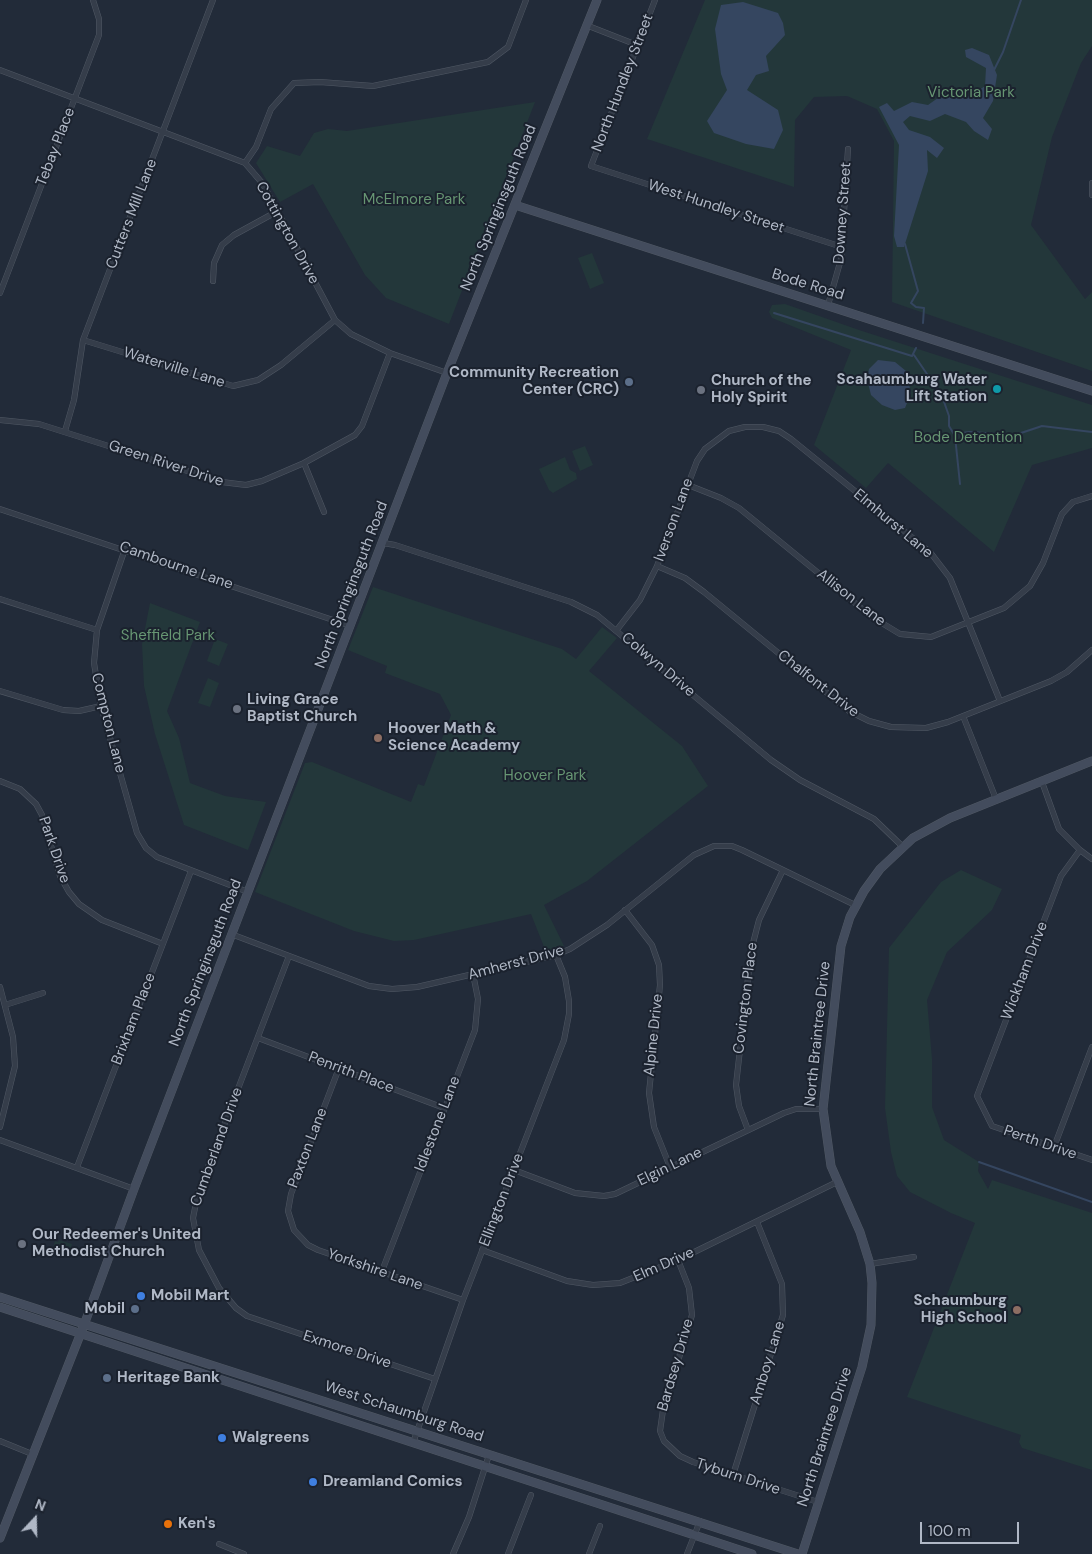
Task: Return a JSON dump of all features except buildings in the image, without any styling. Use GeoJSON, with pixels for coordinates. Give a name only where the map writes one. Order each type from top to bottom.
{"type":"FeatureCollection","features":[{"type":"Feature","properties":{"kind":"street","name":"Tebay Place"},"geometry":{"type":"LineString","coordinates":[[0,293],[3,277],[76,97],[100,32],[99,19],[93,0]]}},
{"type":"Feature","properties":{"kind":"street","name":"Cutters Mill Lane"},"geometry":{"type":"LineString","coordinates":[[65,431],[74,400],[83,340],[213,0]]}},
{"type":"Feature","properties":{"kind":"street"},"geometry":{"type":"LineString","coordinates":[[245,163],[256,147],[271,110],[294,84],[320,82],[373,86],[488,62],[508,47],[526,0]]}},
{"type":"Feature","properties":{"kind":"street"},"geometry":{"type":"LineString","coordinates":[[597,0],[586,25],[637,45]]}},
{"type":"Feature","properties":{"kind":"street","name":"North Hundley Street"},"geometry":{"type":"LineString","coordinates":[[591,166],[655,0]]}},
{"type":"Feature","properties":{"kind":"street","name":"North Springinsguth Road"},"geometry":{"type":"LineString","coordinates":[[0,1538],[84,1325],[134,1189],[447,373],[586,25]]}},
{"type":"Feature","properties":{"kind":"street","name":"Cottington Drive"},"geometry":{"type":"LineString","coordinates":[[0,70],[76,97],[245,163],[263,184],[276,212],[335,320],[351,334],[390,353],[447,373]]}},
{"type":"Feature","properties":{"kind":"street","name":"Downey Street"},"geometry":{"type":"LineString","coordinates":[[828,305],[837,278],[842,247],[848,149]]}},
{"type":"Feature","properties":{"kind":"street","name":"West Hundley Street"},"geometry":{"type":"LineString","coordinates":[[591,166],[842,247]]}},
{"type":"Feature","properties":{"kind":"street"},"geometry":{"type":"LineString","coordinates":[[1092,183],[1092,195]]}},
{"type":"Feature","properties":{"kind":"street","name":"Bode Road"},"geometry":{"type":"LineString","coordinates":[[515,204],[1092,391]]}},
{"type":"Feature","properties":{"kind":"street"},"geometry":{"type":"LineString","coordinates":[[213,282],[214,263],[222,245],[234,235],[276,212]]}},
{"type":"Feature","properties":{"kind":"street","name":"Waterville Lane"},"geometry":{"type":"LineString","coordinates":[[83,340],[232,386],[258,380],[282,365],[335,320]]}},
{"type":"Feature","properties":{"kind":"street","name":"Green River Drive"},"geometry":{"type":"LineString","coordinates":[[0,420],[29,422],[65,431],[235,485],[253,484],[304,463],[344,443],[362,426],[390,353]]}},
{"type":"Feature","properties":{"kind":"street","name":"Iverson Lane"},"geometry":{"type":"LineString","coordinates":[[616,631],[640,600],[658,566],[697,461],[708,445],[724,433],[745,427]]}},
{"type":"Feature","properties":{"kind":"street","name":"Elmhurst Lane"},"geometry":{"type":"LineString","coordinates":[[745,427],[771,428],[787,435],[930,552],[950,578],[970,622],[1000,701]]}},
{"type":"Feature","properties":{"kind":"street"},"geometry":{"type":"LineString","coordinates":[[304,463],[324,512]]}},
{"type":"Feature","properties":{"kind":"street","name":"Allison Lane"},"geometry":{"type":"LineString","coordinates":[[688,485],[721,498],[739,508],[872,617],[900,634],[930,637],[1004,608],[1030,586],[1043,563],[1062,514],[1073,502],[1092,496]]}},
{"type":"Feature","properties":{"kind":"street","name":"Cambourne Lane"},"geometry":{"type":"LineString","coordinates":[[0,509],[125,549],[351,626]]}},
{"type":"Feature","properties":{"kind":"street","name":"Colwyn Drive"},"geometry":{"type":"LineString","coordinates":[[383,543],[571,602],[597,614],[771,760],[800,780],[874,819],[902,846]]}},
{"type":"Feature","properties":{"kind":"street","name":"Compton Lane"},"geometry":{"type":"LineString","coordinates":[[125,549],[97,630],[94,663],[101,706],[140,840],[157,857],[191,871]]}},
{"type":"Feature","properties":{"kind":"street","name":"Chalfont Drive"},"geometry":{"type":"LineString","coordinates":[[658,566],[684,578],[704,592],[840,705],[859,717],[882,725],[909,729],[940,725],[1067,672],[1092,650]]}},
{"type":"Feature","properties":{"kind":"street"},"geometry":{"type":"LineString","coordinates":[[0,599],[97,630]]}},
{"type":"Feature","properties":{"kind":"street"},"geometry":{"type":"LineString","coordinates":[[0,691],[63,710],[79,711],[101,706]]}},
{"type":"Feature","properties":{"kind":"street"},"geometry":{"type":"LineString","coordinates":[[962,716],[996,800]]}},
{"type":"Feature","properties":{"kind":"street","name":"North Braintree Drive"},"geometry":{"type":"LineString","coordinates":[[800,1554],[868,1345],[872,1303],[870,1264],[860,1232],[837,1182],[827,1151],[823,1109],[842,946],[855,905],[880,870],[902,846],[937,824],[1092,761]]}},
{"type":"Feature","properties":{"kind":"street","name":"Park Drive"},"geometry":{"type":"LineString","coordinates":[[0,781],[20,789],[36,804],[42,815],[60,876],[69,892],[79,904],[102,920],[163,944]]}},
{"type":"Feature","properties":{"kind":"street"},"geometry":{"type":"LineString","coordinates":[[1042,782],[1059,829],[1092,859]]}},
{"type":"Feature","properties":{"kind":"street","name":"Amherst Drive"},"geometry":{"type":"LineString","coordinates":[[232,934],[356,982],[381,988],[404,989],[556,955],[592,936],[694,855],[714,846],[732,846],[742,850],[855,905]]}},
{"type":"Feature","properties":{"kind":"street","name":"Wickham Drive"},"geometry":{"type":"LineString","coordinates":[[977,1096],[1061,876],[1080,850]]}},
{"type":"Feature","properties":{"kind":"street","name":"Covington Place"},"geometry":{"type":"LineString","coordinates":[[748,1130],[739,1106],[736,1085],[752,939],[783,870]]}},
{"type":"Feature","properties":{"kind":"street"},"geometry":{"type":"LineString","coordinates":[[191,871],[248,892]]}},
{"type":"Feature","properties":{"kind":"street","name":"Brixham Place"},"geometry":{"type":"LineString","coordinates":[[77,1167],[191,871]]}},
{"type":"Feature","properties":{"kind":"street","name":"Alpine Drive"},"geometry":{"type":"LineString","coordinates":[[625,910],[652,945],[659,966],[660,985],[649,1093],[654,1127],[670,1167]]}},
{"type":"Feature","properties":{"kind":"street","name":"Ellington Drive"},"geometry":{"type":"LineString","coordinates":[[413,1443],[463,1300],[567,1028],[569,1014],[568,989],[556,955]]}},
{"type":"Feature","properties":{"kind":"street","name":"Cumberland Drive"},"geometry":{"type":"LineString","coordinates":[[260,1322],[236,1308],[219,1288],[199,1250],[193,1218],[198,1193],[289,956]]}},
{"type":"Feature","properties":{"kind":"street","name":"Idlestone Lane"},"geometry":{"type":"LineString","coordinates":[[382,1272],[477,1019],[478,999],[473,974]]}},
{"type":"Feature","properties":{"kind":"street"},"geometry":{"type":"LineString","coordinates":[[0,987],[12,1037],[15,1066],[0,1127]]}},
{"type":"Feature","properties":{"kind":"street"},"geometry":{"type":"LineString","coordinates":[[5,1005],[42,993]]}},
{"type":"Feature","properties":{"kind":"street","name":"Penrith Place"},"geometry":{"type":"LineString","coordinates":[[258,1038],[444,1108]]}},
{"type":"Feature","properties":{"kind":"street"},"geometry":{"type":"LineString","coordinates":[[1054,1147],[1092,1047]]}},
{"type":"Feature","properties":{"kind":"street","name":"Paxton Lane"},"geometry":{"type":"LineString","coordinates":[[294,1230],[288,1211],[291,1194],[339,1068]]}},
{"type":"Feature","properties":{"kind":"street","name":"Perth Drive"},"geometry":{"type":"LineString","coordinates":[[977,1096],[992,1126],[1092,1160]]}},
{"type":"Feature","properties":{"kind":"street","name":"Elgin Lane"},"geometry":{"type":"LineString","coordinates":[[514,1170],[575,1193],[594,1197],[614,1194],[748,1130],[796,1110],[823,1109]]}},
{"type":"Feature","properties":{"kind":"street"},"geometry":{"type":"LineString","coordinates":[[0,1140],[134,1189]]}},
{"type":"Feature","properties":{"kind":"street","name":"Elm Drive"},"geometry":{"type":"LineString","coordinates":[[482,1250],[554,1278],[593,1285],[630,1281],[678,1260],[837,1182]]}},
{"type":"Feature","properties":{"kind":"street","name":"Amboy Lane"},"geometry":{"type":"LineString","coordinates":[[733,1475],[783,1315],[782,1284],[757,1222]]}},
{"type":"Feature","properties":{"kind":"street","name":"Yorkshire Lane"},"geometry":{"type":"LineString","coordinates":[[294,1230],[304,1242],[318,1250],[463,1300]]}},
{"type":"Feature","properties":{"kind":"street"},"geometry":{"type":"LineString","coordinates":[[870,1264],[914,1257]]}},
{"type":"Feature","properties":{"kind":"street","name":"Bardsey Drive"},"geometry":{"type":"LineString","coordinates":[[664,1441],[660,1431],[662,1410],[692,1315],[689,1288],[678,1260]]}},
{"type":"Feature","properties":{"kind":"street","name":"West Schaumburg Road"},"geometry":{"type":"LineString","coordinates":[[0,1297],[800,1554]]}},
{"type":"Feature","properties":{"kind":"street","name":"West Schaumburg Road"},"geometry":{"type":"LineString","coordinates":[[0,1307],[752,1554]]}},
{"type":"Feature","properties":{"kind":"street","name":"Exmore Drive"},"geometry":{"type":"LineString","coordinates":[[260,1322],[436,1378]]}},
{"type":"Feature","properties":{"kind":"street"},"geometry":{"type":"LineString","coordinates":[[0,1441],[32,1454]]}},
{"type":"Feature","properties":{"kind":"street","name":"Tyburn Drive"},"geometry":{"type":"LineString","coordinates":[[664,1441],[671,1449],[686,1459],[818,1502]]}},
{"type":"Feature","properties":{"kind":"street"},"geometry":{"type":"LineString","coordinates":[[452,1554],[469,1517],[489,1455]]}},
{"type":"Feature","properties":{"kind":"street"},"geometry":{"type":"LineString","coordinates":[[508,1554],[531,1495]]}},
{"type":"Feature","properties":{"kind":"street"},"geometry":{"type":"LineString","coordinates":[[687,1554],[700,1521]]}},
{"type":"Feature","properties":{"kind":"street"},"geometry":{"type":"LineString","coordinates":[[589,1554],[600,1526]]}},
{"type":"Feature","properties":{"kind":"street"},"geometry":{"type":"LineString","coordinates":[[219,1544],[244,1554]]}},
{"type":"Feature","properties":{"kind":"green space","name":"Victoria Park"},"geometry":{"type":"Polygon","coordinates":[[[705,0],[1092,0],[1092,46],[1081,63],[1052,137],[1031,225],[1085,299],[1092,292],[1092,371],[892,302],[894,141],[877,109],[847,96],[814,97],[795,120],[794,187],[647,139],[705,0]]]}},
{"type":"Feature","properties":{"kind":"green space","name":"McElmore Park"},"geometry":{"type":"Polygon","coordinates":[[[535,102],[449,324],[386,298],[365,275],[313,184],[280,202],[256,163],[267,146],[300,156],[314,133],[328,129],[347,131],[535,102]]]}},
{"type":"Feature","properties":{"kind":"green space"},"geometry":{"type":"Polygon","coordinates":[[[592,253],[604,283],[590,289],[578,258],[592,253]]]}},
{"type":"Feature","properties":{"kind":"green space","name":"Bode Detention"},"geometry":{"type":"Polygon","coordinates":[[[785,304],[859,330],[1092,405],[1092,448],[1032,465],[994,552],[888,463],[866,488],[814,445],[851,350],[772,318],[769,312],[772,305],[785,304]]]}},
{"type":"Feature","properties":{"kind":"green space"},"geometry":{"type":"Polygon","coordinates":[[[585,446],[593,465],[580,471],[572,451],[585,446]]]}},
{"type":"Feature","properties":{"kind":"green space"},"geometry":{"type":"Polygon","coordinates":[[[565,457],[570,470],[576,473],[577,479],[553,493],[549,490],[539,469],[565,457]]]}},
{"type":"Feature","properties":{"kind":"green space","name":"Hoover Park"},"geometry":{"type":"Polygon","coordinates":[[[373,587],[562,649],[576,659],[602,627],[617,638],[589,671],[682,746],[708,786],[587,881],[544,905],[564,946],[546,952],[531,914],[414,940],[394,941],[354,931],[255,892],[305,763],[312,762],[411,802],[418,784],[424,786],[451,715],[440,694],[385,673],[387,666],[348,650],[373,587]]]}},
{"type":"Feature","properties":{"kind":"green space","name":"Sheffield Park"},"geometry":{"type":"Polygon","coordinates":[[[150,603],[200,622],[167,711],[179,738],[190,783],[225,796],[266,802],[248,850],[184,825],[155,734],[144,686],[142,644],[150,603]]]}},
{"type":"Feature","properties":{"kind":"green space"},"geometry":{"type":"Polygon","coordinates":[[[215,639],[228,644],[219,666],[207,661],[215,639]]]}},
{"type":"Feature","properties":{"kind":"green space"},"geometry":{"type":"Polygon","coordinates":[[[208,678],[219,683],[210,707],[198,703],[208,678]]]}},
{"type":"Feature","properties":{"kind":"green space"},"geometry":{"type":"Polygon","coordinates":[[[961,870],[1002,889],[992,910],[947,952],[927,1000],[932,1059],[932,1107],[944,1140],[979,1162],[978,1171],[988,1189],[992,1180],[1092,1213],[1092,1470],[1022,1448],[1019,1442],[1021,1435],[907,1397],[975,1223],[910,1192],[897,1176],[891,1152],[885,1108],[889,948],[941,882],[961,870]]]}},
{"type":"Feature","properties":{"kind":"green space"},"geometry":{"type":"Polygon","coordinates":[[[59,1240],[72,1244],[70,1251],[64,1256],[51,1254],[55,1241],[58,1242],[59,1240]]]}},
{"type":"Feature","properties":{"kind":"water"},"geometry":{"type":"Polygon","coordinates":[[[743,2],[778,13],[783,23],[785,35],[766,56],[769,71],[756,75],[747,90],[778,110],[783,130],[774,149],[746,144],[714,133],[707,121],[727,90],[721,74],[715,29],[721,5],[743,2]]]}},
{"type":"Feature","properties":{"kind":"water"},"geometry":{"type":"Polygon","coordinates":[[[972,48],[989,55],[997,75],[993,101],[983,118],[992,129],[988,140],[974,131],[966,122],[945,114],[930,121],[910,116],[903,122],[909,130],[930,137],[944,148],[937,158],[927,150],[928,171],[904,247],[897,247],[894,236],[899,145],[879,107],[887,103],[894,111],[912,102],[928,105],[942,95],[970,96],[985,86],[986,68],[966,57],[965,50],[972,48]]]}},
{"type":"Feature","properties":{"kind":"water"},"geometry":{"type":"Polygon","coordinates":[[[878,360],[895,362],[906,371],[911,393],[905,408],[895,410],[882,405],[871,395],[867,379],[869,369],[878,360]]]}},
{"type":"Feature","properties":{"kind":"waterway"},"geometry":{"type":"LineString","coordinates":[[994,70],[1003,52],[1021,0]]}},
{"type":"Feature","properties":{"kind":"waterway"},"geometry":{"type":"LineString","coordinates":[[905,244],[918,291],[911,303],[916,307],[924,308],[923,323]]}},
{"type":"Feature","properties":{"kind":"waterway"},"geometry":{"type":"LineString","coordinates":[[774,313],[912,356],[916,348]]}},
{"type":"Feature","properties":{"kind":"waterway"},"geometry":{"type":"LineString","coordinates":[[914,355],[942,396],[949,416],[949,426],[955,436],[960,484]]}},
{"type":"Feature","properties":{"kind":"waterway"},"geometry":{"type":"LineString","coordinates":[[954,434],[970,432],[1015,435],[1042,426],[1092,432]]}},
{"type":"Feature","properties":{"kind":"waterway"},"geometry":{"type":"LineString","coordinates":[[979,1162],[1092,1202]]}},
{"type":"Feature","properties":{"kind":"place","name":"Community Recreation Center (CRC)"},"geometry":{"type":"Point","coordinates":[629,382]}},
{"type":"Feature","properties":{"kind":"place","name":"Scahaumburg Water Lift Station"},"geometry":{"type":"Point","coordinates":[997,389]}},
{"type":"Feature","properties":{"kind":"place","name":"Church of the Holy Spirit"},"geometry":{"type":"Point","coordinates":[701,390]}},
{"type":"Feature","properties":{"kind":"place","name":"Living Grace Baptist Church"},"geometry":{"type":"Point","coordinates":[237,709]}},
{"type":"Feature","properties":{"kind":"place","name":"Hoover Math & Science Academy"},"geometry":{"type":"Point","coordinates":[378,738]}},
{"type":"Feature","properties":{"kind":"place","name":"Our Redeemer's United Methodist Church"},"geometry":{"type":"Point","coordinates":[22,1244]}},
{"type":"Feature","properties":{"kind":"place","name":"Mobil Mart"},"geometry":{"type":"Point","coordinates":[141,1296]}},
{"type":"Feature","properties":{"kind":"place","name":"Mobil"},"geometry":{"type":"Point","coordinates":[135,1309]}},
{"type":"Feature","properties":{"kind":"place","name":"Schaumburg High School"},"geometry":{"type":"Point","coordinates":[1017,1310]}},
{"type":"Feature","properties":{"kind":"place","name":"Heritage Bank"},"geometry":{"type":"Point","coordinates":[107,1378]}},
{"type":"Feature","properties":{"kind":"place","name":"Walgreens"},"geometry":{"type":"Point","coordinates":[222,1438]}},
{"type":"Feature","properties":{"kind":"place","name":"Dreamland Comics"},"geometry":{"type":"Point","coordinates":[313,1482]}},
{"type":"Feature","properties":{"kind":"place","name":"Ken's"},"geometry":{"type":"Point","coordinates":[168,1524]}}]}
